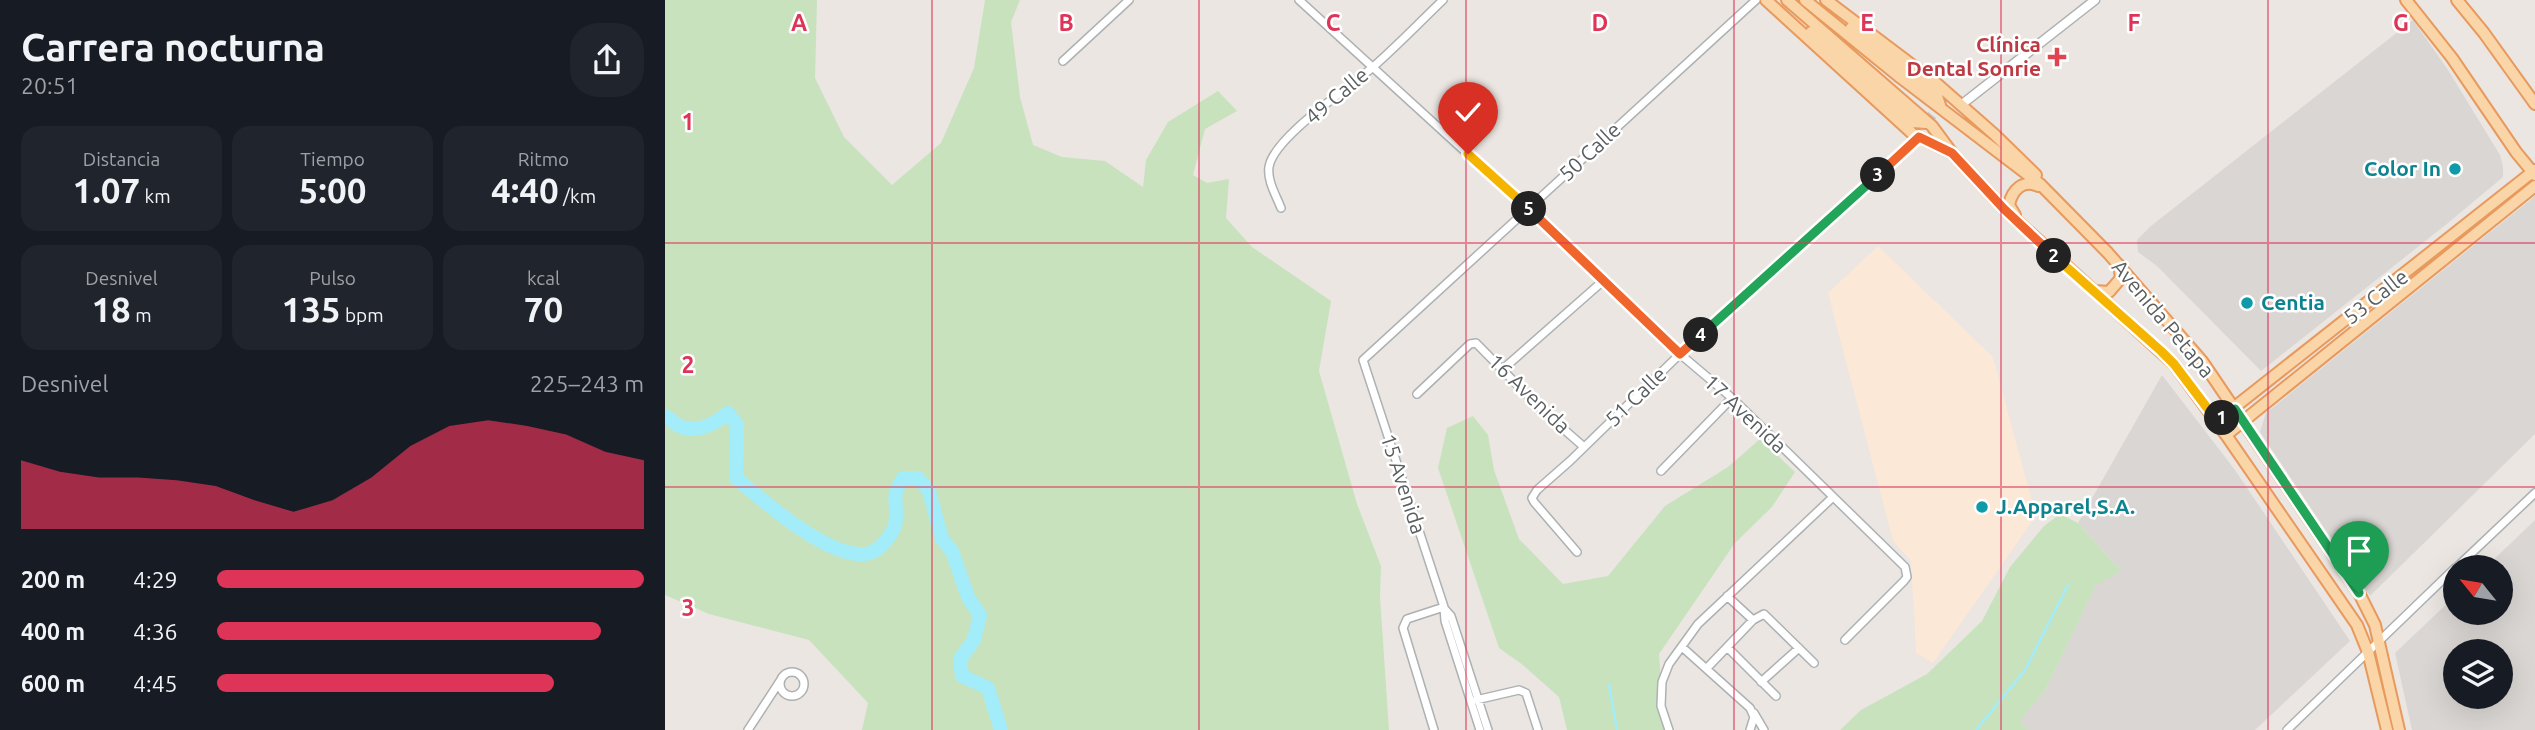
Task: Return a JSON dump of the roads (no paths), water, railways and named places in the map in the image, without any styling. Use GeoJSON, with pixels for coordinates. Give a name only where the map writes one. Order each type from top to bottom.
{"type":"FeatureCollection","features":[{"type":"Feature","properties":{"kind":"main road"},"geometry":{"type":"LineString","coordinates":[[1766,0],[1888,113],[1919,137],[1952,153]]}},
{"type":"Feature","properties":{"kind":"main road"},"geometry":{"type":"LineString","coordinates":[[1775,0],[1913,122],[1926,122]]}},
{"type":"Feature","properties":{"kind":"main road","name":"Avenida Petapa"},"geometry":{"type":"LineString","coordinates":[[1787,0],[1932,125],[1952,153],[2026,230],[2161,351],[2179,371],[2217,421],[2362,635],[2387,730]]}},
{"type":"Feature","properties":{"kind":"main road","name":"Avenida Petapa"},"geometry":{"type":"LineString","coordinates":[[1805,0],[1901,78],[2040,184],[2119,265],[2202,361],[2359,593],[2379,640],[2399,730]]}},
{"type":"Feature","properties":{"kind":"main road"},"geometry":{"type":"LineString","coordinates":[[1815,0],[1936,93],[1940,105]]}},
{"type":"Feature","properties":{"kind":"main road"},"geometry":{"type":"LineString","coordinates":[[1826,0],[1911,63],[1961,105],[2035,174],[2040,184]]}},
{"type":"Feature","properties":{"kind":"main road"},"geometry":{"type":"LineString","coordinates":[[2406,0],[2458,66],[2516,152],[2534,173]]}},
{"type":"Feature","properties":{"kind":"main road"},"geometry":{"type":"LineString","coordinates":[[2457,0],[2535,104]]}},
{"type":"Feature","properties":{"kind":"main road"},"geometry":{"type":"LineString","coordinates":[[2496,201],[2518,173],[2516,152]]}},
{"type":"Feature","properties":{"kind":"main road","name":"53 Calle"},"geometry":{"type":"LineString","coordinates":[[2217,421],[2534,173]]}},
{"type":"Feature","properties":{"kind":"main road"},"geometry":{"type":"LineString","coordinates":[[2026,230],[2009,205],[2015,191],[2030,182],[2055,198]]}},
{"type":"Feature","properties":{"kind":"main road","name":"53 Calle"},"geometry":{"type":"LineString","coordinates":[[2226,435],[2535,186]]}},
{"type":"Feature","properties":{"kind":"main road"},"geometry":{"type":"LineString","coordinates":[[2095,292],[2109,292],[2116,286],[2121,278],[2119,265]]}},
{"type":"Feature","properties":{"kind":"street"},"geometry":{"type":"LineString","coordinates":[[1063,61],[1129,0]]}},
{"type":"Feature","properties":{"kind":"street","name":"17 Avenida"},"geometry":{"type":"LineString","coordinates":[[1299,0],[1528,209],[1680,354],[1732,398],[1905,567],[1907,577],[1845,640]]}},
{"type":"Feature","properties":{"kind":"street","name":"49 Calle"},"geometry":{"type":"LineString","coordinates":[[1282,208],[1269,177],[1273,156],[1316,112],[1373,67],[1443,0]]}},
{"type":"Feature","properties":{"kind":"street","name":"50 Calle"},"geometry":{"type":"LineString","coordinates":[[1363,360],[1756,0]]}},
{"type":"Feature","properties":{"kind":"street"},"geometry":{"type":"LineString","coordinates":[[1961,105],[2095,0]]}},
{"type":"Feature","properties":{"kind":"street","name":"51 Calle"},"geometry":{"type":"LineString","coordinates":[[1577,552],[1532,498],[1537,490],[1680,354],[1919,137]]}},
{"type":"Feature","properties":{"kind":"street"},"geometry":{"type":"LineString","coordinates":[[1503,369],[1603,281]]}},
{"type":"Feature","properties":{"kind":"street","name":"16 Avenida"},"geometry":{"type":"LineString","coordinates":[[1417,394],[1473,342],[1584,447]]}},
{"type":"Feature","properties":{"kind":"street","name":"15 Avenida"},"geometry":{"type":"LineString","coordinates":[[1363,360],[1444,607],[1451,616],[1481,730]]}},
{"type":"Feature","properties":{"kind":"street"},"geometry":{"type":"LineString","coordinates":[[1661,471],[1732,398]]}},
{"type":"Feature","properties":{"kind":"street"},"geometry":{"type":"LineString","coordinates":[[2470,555],[2535,493]]}},
{"type":"Feature","properties":{"kind":"street"},"geometry":{"type":"LineString","coordinates":[[1669,730],[1661,706],[1662,682],[1669,664],[1698,624],[1832,498]]}},
{"type":"Feature","properties":{"kind":"street"},"geometry":{"type":"LineString","coordinates":[[2287,730],[2443,580]]}},
{"type":"Feature","properties":{"kind":"street"},"geometry":{"type":"LineString","coordinates":[[1727,596],[1753,620]]}},
{"type":"Feature","properties":{"kind":"street"},"geometry":{"type":"LineString","coordinates":[[1434,730],[1403,628],[1407,619],[1444,607]]}},
{"type":"Feature","properties":{"kind":"street"},"geometry":{"type":"LineString","coordinates":[[1707,668],[1753,620],[1764,614],[1814,663]]}},
{"type":"Feature","properties":{"kind":"street"},"geometry":{"type":"LineString","coordinates":[[1682,647],[1752,712],[1764,730]]}},
{"type":"Feature","properties":{"kind":"street"},"geometry":{"type":"LineString","coordinates":[[1727,647],[1776,696]]}},
{"type":"Feature","properties":{"kind":"street"},"geometry":{"type":"LineString","coordinates":[[1761,682],[1799,648]]}},
{"type":"Feature","properties":{"kind":"street"},"geometry":{"type":"LineString","coordinates":[[748,730],[781,681]]}},
{"type":"Feature","properties":{"kind":"street"},"geometry":{"type":"LineString","coordinates":[[1475,701],[1519,690],[1526,693],[1538,730]]}},
{"type":"Feature","properties":{"kind":"street","name":"15 Avenida"},"geometry":{"type":"LineString","coordinates":[[1475,701],[1488,730]]}},
{"type":"Feature","properties":{"kind":"street"},"geometry":{"type":"LineString","coordinates":[[1750,730],[1753,724],[1752,712]]}},
{"type":"Feature","properties":{"kind":"waterway"},"geometry":{"type":"LineString","coordinates":[[665,416],[679,426],[692,429],[711,424],[728,413],[737,425],[736,478],[815,538],[850,553],[869,553],[885,542],[895,526],[898,486],[903,478],[918,478],[929,491],[942,539],[952,551],[968,597],[980,615],[974,640],[960,659],[962,676],[988,688],[1001,730]]}},
{"type":"Feature","properties":{"kind":"waterway"},"geometry":{"type":"LineString","coordinates":[[1976,730],[2025,670],[2068,585]]}},
{"type":"Feature","properties":{"kind":"waterway"},"geometry":{"type":"LineString","coordinates":[[1609,685],[1617,730]]}},
{"type":"Feature","properties":{"kind":"tunnel"},"geometry":{"type":"LineString","coordinates":[[1926,123],[1940,105]]}},
{"type":"Feature","properties":{"kind":"place","name":"Clínica Dental Sonrie"},"geometry":{"type":"Point","coordinates":[2057,57]}},
{"type":"Feature","properties":{"kind":"place","name":"Color In"},"geometry":{"type":"Point","coordinates":[2455,169]}},
{"type":"Feature","properties":{"kind":"place","name":"Centia"},"geometry":{"type":"Point","coordinates":[2247,303]}},
{"type":"Feature","properties":{"kind":"place","name":"J.Apparel,S.A."},"geometry":{"type":"Point","coordinates":[1982,507]}}]}
